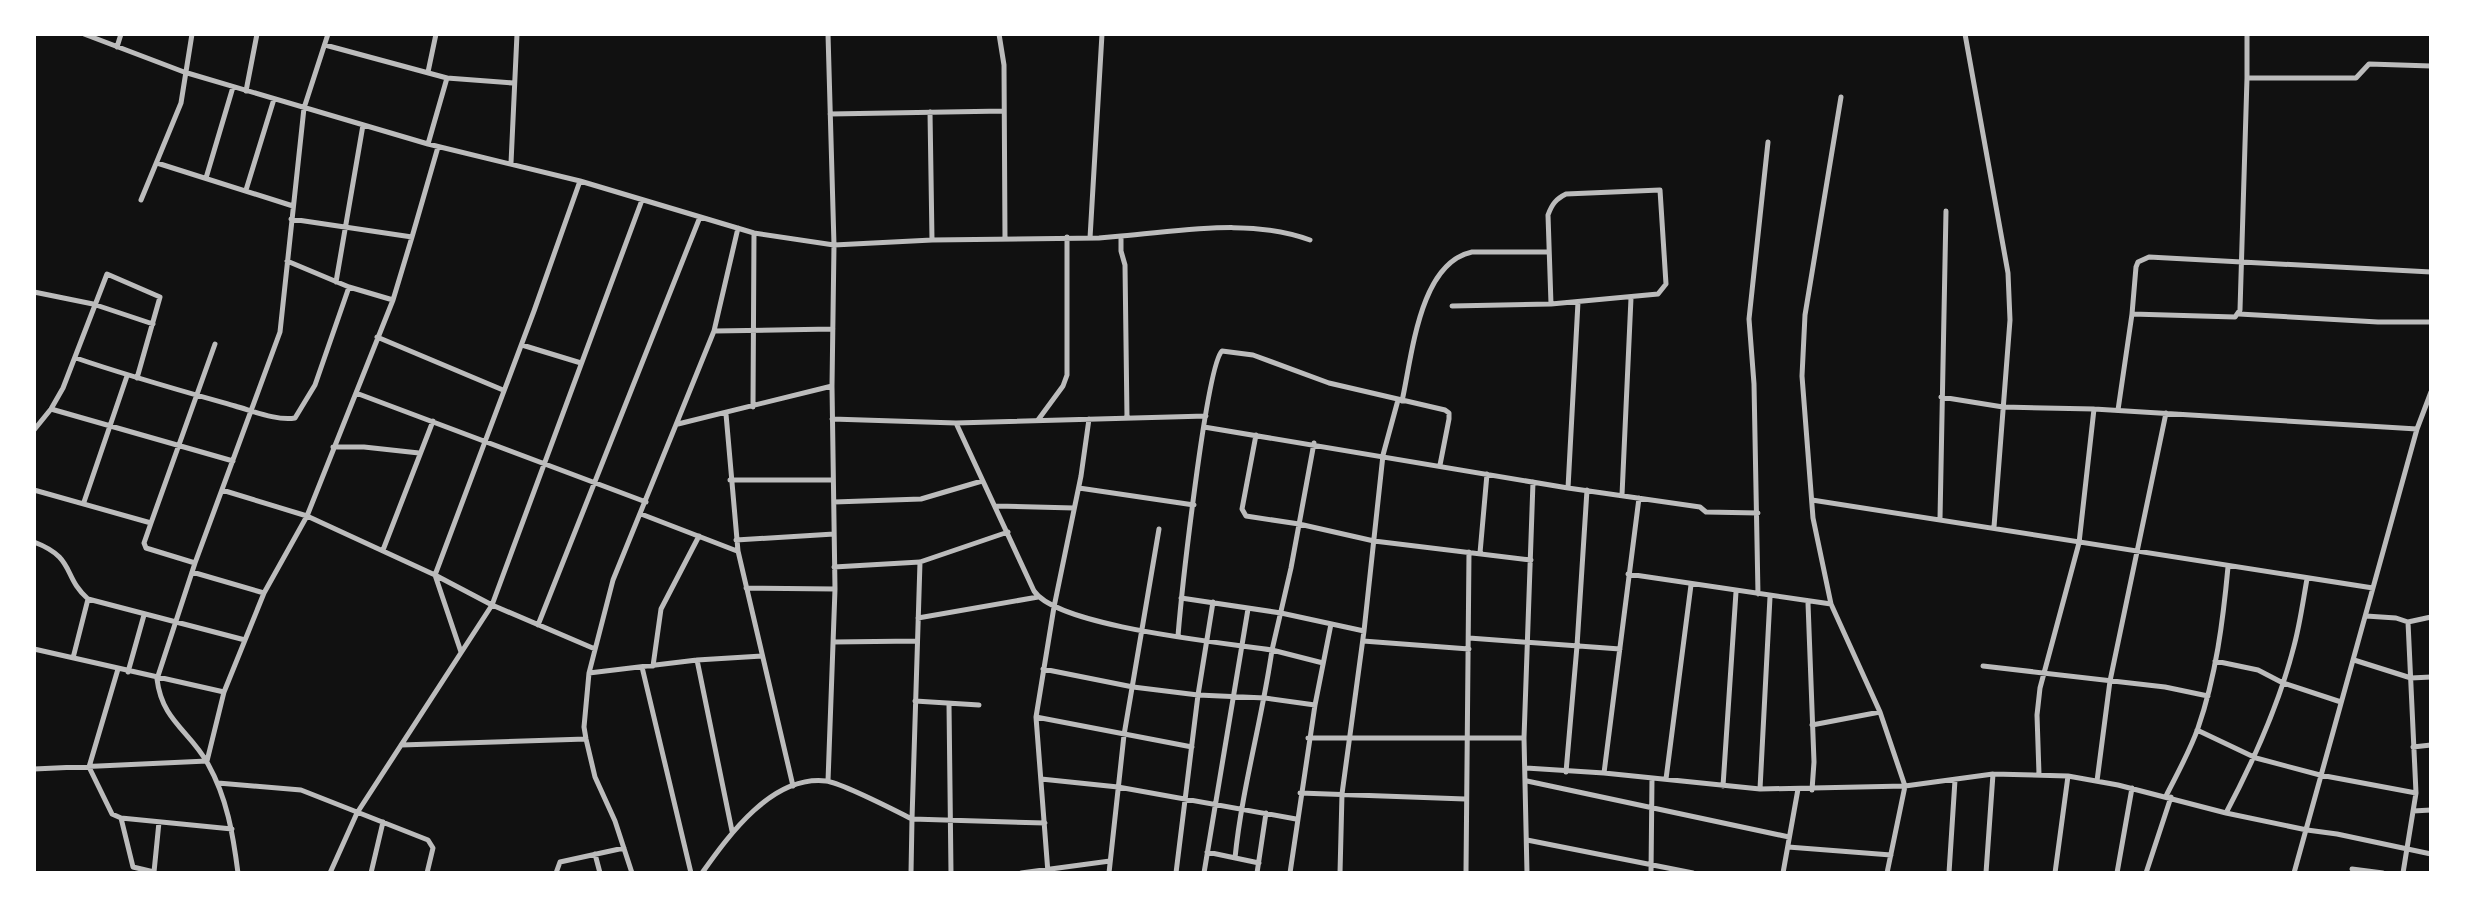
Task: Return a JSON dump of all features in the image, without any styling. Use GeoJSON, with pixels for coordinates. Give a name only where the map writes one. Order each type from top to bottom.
{"type":"FeatureCollection","features":[{"type":"Feature","properties":{"kind":"street"},"geometry":{"type":"LineString","coordinates":[[84,34],[184,72],[246,91],[438,147],[580,181],[754,233],[834,245],[1090,238],[1246,227],[1286,231],[1310,240]]}},
{"type":"Feature","properties":{"kind":"street"},"geometry":{"type":"LineString","coordinates":[[117,47],[121,34]]}},
{"type":"Feature","properties":{"kind":"street"},"geometry":{"type":"LineString","coordinates":[[141,200],[181,103],[192,34]]}},
{"type":"Feature","properties":{"kind":"street"},"geometry":{"type":"LineString","coordinates":[[246,91],[257,34]]}},
{"type":"Feature","properties":{"kind":"street"},"geometry":{"type":"LineString","coordinates":[[238,873],[232,829],[218,783],[207,761],[170,717],[160,698],[157,679],[195,563],[283,322],[304,108],[328,34]]}},
{"type":"Feature","properties":{"kind":"street"},"geometry":{"type":"LineString","coordinates":[[428,72],[436,34]]}},
{"type":"Feature","properties":{"kind":"street"},"geometry":{"type":"LineString","coordinates":[[511,163],[517,34]]}},
{"type":"Feature","properties":{"kind":"street"},"geometry":{"type":"LineString","coordinates":[[828,34],[834,245],[832,419],[835,589],[828,781]]}},
{"type":"Feature","properties":{"kind":"street"},"geometry":{"type":"LineString","coordinates":[[999,34],[1004,65],[1005,239]]}},
{"type":"Feature","properties":{"kind":"street"},"geometry":{"type":"LineString","coordinates":[[1090,238],[1102,34]]}},
{"type":"Feature","properties":{"kind":"street"},"geometry":{"type":"LineString","coordinates":[[1965,34],[2008,273],[2010,320],[1994,527]]}},
{"type":"Feature","properties":{"kind":"street"},"geometry":{"type":"LineString","coordinates":[[2239,314],[2247,34]]}},
{"type":"Feature","properties":{"kind":"street"},"geometry":{"type":"LineString","coordinates":[[325,45],[447,78],[513,83]]}},
{"type":"Feature","properties":{"kind":"street"},"geometry":{"type":"LineString","coordinates":[[2247,78],[2356,78],[2369,64],[2431,66]]}},
{"type":"Feature","properties":{"kind":"street"},"geometry":{"type":"LineString","coordinates":[[428,144],[447,78]]}},
{"type":"Feature","properties":{"kind":"street"},"geometry":{"type":"LineString","coordinates":[[206,178],[233,87]]}},
{"type":"Feature","properties":{"kind":"street"},"geometry":{"type":"LineString","coordinates":[[1841,97],[1802,344],[1802,376],[1812,500],[1831,604],[1880,712],[1905,786],[1887,873]]}},
{"type":"Feature","properties":{"kind":"street"},"geometry":{"type":"LineString","coordinates":[[246,190],[274,99]]}},
{"type":"Feature","properties":{"kind":"street"},"geometry":{"type":"LineString","coordinates":[[830,114],[1004,111]]}},
{"type":"Feature","properties":{"kind":"street"},"geometry":{"type":"LineString","coordinates":[[930,112],[932,240]]}},
{"type":"Feature","properties":{"kind":"street"},"geometry":{"type":"LineString","coordinates":[[336,282],[363,125]]}},
{"type":"Feature","properties":{"kind":"street"},"geometry":{"type":"LineString","coordinates":[[1758,594],[1754,384],[1749,319],[1768,142]]}},
{"type":"Feature","properties":{"kind":"street"},"geometry":{"type":"LineString","coordinates":[[207,761],[224,692],[264,593],[307,516],[393,300],[438,147]]}},
{"type":"Feature","properties":{"kind":"street"},"geometry":{"type":"LineString","coordinates":[[157,163],[293,206]]}},
{"type":"Feature","properties":{"kind":"street"},"geometry":{"type":"LineString","coordinates":[[461,652],[435,575],[580,181]]}},
{"type":"Feature","properties":{"kind":"street"},"geometry":{"type":"LineString","coordinates":[[1452,306],[1551,304],[1658,294],[1666,284],[1660,190],[1566,194],[1557,198],[1548,215],[1551,304]]}},
{"type":"Feature","properties":{"kind":"street"},"geometry":{"type":"LineString","coordinates":[[330,873],[357,813],[492,605],[642,200]]}},
{"type":"Feature","properties":{"kind":"street"},"geometry":{"type":"LineString","coordinates":[[1940,519],[1946,211]]}},
{"type":"Feature","properties":{"kind":"street"},"geometry":{"type":"LineString","coordinates":[[538,625],[700,217]]}},
{"type":"Feature","properties":{"kind":"street"},"geometry":{"type":"LineString","coordinates":[[291,219],[412,237]]}},
{"type":"Feature","properties":{"kind":"street"},"geometry":{"type":"LineString","coordinates":[[632,873],[595,777],[586,739],[584,727],[589,673],[608,592],[714,331],[738,228]]}},
{"type":"Feature","properties":{"kind":"street"},"geometry":{"type":"LineString","coordinates":[[753,407],[754,233]]}},
{"type":"Feature","properties":{"kind":"street"},"geometry":{"type":"LineString","coordinates":[[1121,236],[1125,265],[1127,418]]}},
{"type":"Feature","properties":{"kind":"street"},"geometry":{"type":"LineString","coordinates":[[1038,420],[1063,386],[1067,375],[1067,237]]}},
{"type":"Feature","properties":{"kind":"street"},"geometry":{"type":"LineString","coordinates":[[1340,873],[1342,794],[1363,641],[1383,455],[1427,297],[1439,274],[1463,254],[1549,252]]}},
{"type":"Feature","properties":{"kind":"street"},"geometry":{"type":"LineString","coordinates":[[2118,410],[2136,267],[2143,259],[2431,272]]}},
{"type":"Feature","properties":{"kind":"street"},"geometry":{"type":"LineString","coordinates":[[287,261],[349,287],[393,300]]}},
{"type":"Feature","properties":{"kind":"street"},"geometry":{"type":"LineString","coordinates":[[34,430],[51,409],[76,358],[93,304],[108,274],[160,296],[137,378]]}},
{"type":"Feature","properties":{"kind":"street"},"geometry":{"type":"LineString","coordinates":[[76,358],[127,376],[250,410],[295,418],[315,385],[349,287]]}},
{"type":"Feature","properties":{"kind":"street"},"geometry":{"type":"LineString","coordinates":[[34,292],[93,304],[153,324]]}},
{"type":"Feature","properties":{"kind":"street"},"geometry":{"type":"LineString","coordinates":[[1622,495],[1631,298]]}},
{"type":"Feature","properties":{"kind":"street"},"geometry":{"type":"LineString","coordinates":[[1568,488],[1578,302]]}},
{"type":"Feature","properties":{"kind":"street"},"geometry":{"type":"LineString","coordinates":[[2132,314],[2235,317],[2239,314],[2431,322]]}},
{"type":"Feature","properties":{"kind":"street"},"geometry":{"type":"LineString","coordinates":[[714,331],[833,329]]}},
{"type":"Feature","properties":{"kind":"street"},"geometry":{"type":"LineString","coordinates":[[377,337],[503,390]]}},
{"type":"Feature","properties":{"kind":"street"},"geometry":{"type":"LineString","coordinates":[[195,563],[146,548],[144,543],[215,344]]}},
{"type":"Feature","properties":{"kind":"street"},"geometry":{"type":"LineString","coordinates":[[522,345],[581,363]]}},
{"type":"Feature","properties":{"kind":"street"},"geometry":{"type":"LineString","coordinates":[[1178,636],[1204,427],[1215,363],[1222,351],[1265,358],[1329,383],[1440,408],[1449,413],[1440,465]]}},
{"type":"Feature","properties":{"kind":"street"},"geometry":{"type":"LineString","coordinates":[[84,502],[127,376]]}},
{"type":"Feature","properties":{"kind":"street"},"geometry":{"type":"LineString","coordinates":[[677,424],[832,386]]}},
{"type":"Feature","properties":{"kind":"street"},"geometry":{"type":"LineString","coordinates":[[2294,873],[2417,429],[2431,392]]}},
{"type":"Feature","properties":{"kind":"street"},"geometry":{"type":"LineString","coordinates":[[356,393],[646,502]]}},
{"type":"Feature","properties":{"kind":"street"},"geometry":{"type":"LineString","coordinates":[[1941,397],[2003,407],[2118,410],[2417,429]]}},
{"type":"Feature","properties":{"kind":"street"},"geometry":{"type":"LineString","coordinates":[[51,409],[233,461]]}},
{"type":"Feature","properties":{"kind":"street"},"geometry":{"type":"LineString","coordinates":[[2039,774],[2037,715],[2043,673],[2079,543],[2094,409]]}},
{"type":"Feature","properties":{"kind":"street"},"geometry":{"type":"LineString","coordinates":[[2097,781],[2110,681],[2166,413]]}},
{"type":"Feature","properties":{"kind":"street"},"geometry":{"type":"LineString","coordinates":[[726,414],[736,540],[793,786]]}},
{"type":"Feature","properties":{"kind":"street"},"geometry":{"type":"LineString","coordinates":[[832,419],[956,423],[1206,416]]}},
{"type":"Feature","properties":{"kind":"street"},"geometry":{"type":"LineString","coordinates":[[1048,871],[1036,717],[1089,419]]}},
{"type":"Feature","properties":{"kind":"street"},"geometry":{"type":"LineString","coordinates":[[383,550],[433,421]]}},
{"type":"Feature","properties":{"kind":"street"},"geometry":{"type":"LineString","coordinates":[[956,423],[1038,597],[1054,607],[1144,632],[1272,650],[1323,663]]}},
{"type":"Feature","properties":{"kind":"street"},"geometry":{"type":"LineString","coordinates":[[1204,427],[1700,507],[1706,512],[1758,513]]}},
{"type":"Feature","properties":{"kind":"street"},"geometry":{"type":"LineString","coordinates":[[1256,435],[1243,514],[1374,541],[1531,560]]}},
{"type":"Feature","properties":{"kind":"street"},"geometry":{"type":"LineString","coordinates":[[1235,858],[1240,809],[1265,698],[1314,443]]}},
{"type":"Feature","properties":{"kind":"street"},"geometry":{"type":"LineString","coordinates":[[333,447],[419,453]]}},
{"type":"Feature","properties":{"kind":"street"},"geometry":{"type":"LineString","coordinates":[[1480,553],[1487,474]]}},
{"type":"Feature","properties":{"kind":"street"},"geometry":{"type":"LineString","coordinates":[[730,480],[833,480]]}},
{"type":"Feature","properties":{"kind":"street"},"geometry":{"type":"LineString","coordinates":[[834,502],[921,499],[982,481]]}},
{"type":"Feature","properties":{"kind":"street"},"geometry":{"type":"LineString","coordinates":[[1527,873],[1524,738],[1533,482]]}},
{"type":"Feature","properties":{"kind":"street"},"geometry":{"type":"LineString","coordinates":[[1079,488],[1194,505]]}},
{"type":"Feature","properties":{"kind":"street"},"geometry":{"type":"LineString","coordinates":[[34,490],[151,523]]}},
{"type":"Feature","properties":{"kind":"street"},"geometry":{"type":"LineString","coordinates":[[222,490],[307,516],[492,605],[595,649]]}},
{"type":"Feature","properties":{"kind":"street"},"geometry":{"type":"LineString","coordinates":[[1566,772],[1587,490]]}},
{"type":"Feature","properties":{"kind":"street"},"geometry":{"type":"LineString","coordinates":[[1604,773],[1639,498]]}},
{"type":"Feature","properties":{"kind":"street"},"geometry":{"type":"LineString","coordinates":[[1812,500],[2373,588]]}},
{"type":"Feature","properties":{"kind":"street"},"geometry":{"type":"LineString","coordinates":[[995,506],[1074,508]]}},
{"type":"Feature","properties":{"kind":"street"},"geometry":{"type":"LineString","coordinates":[[641,514],[738,551]]}},
{"type":"Feature","properties":{"kind":"street"},"geometry":{"type":"LineString","coordinates":[[1109,873],[1124,735],[1144,632],[1159,529]]}},
{"type":"Feature","properties":{"kind":"street"},"geometry":{"type":"LineString","coordinates":[[834,567],[920,562],[1008,532]]}},
{"type":"Feature","properties":{"kind":"street"},"geometry":{"type":"LineString","coordinates":[[736,540],[834,534]]}},
{"type":"Feature","properties":{"kind":"street"},"geometry":{"type":"LineString","coordinates":[[653,666],[661,609],[699,536]]}},
{"type":"Feature","properties":{"kind":"street"},"geometry":{"type":"LineString","coordinates":[[34,542],[54,550],[88,599],[245,640]]}},
{"type":"Feature","properties":{"kind":"street"},"geometry":{"type":"LineString","coordinates":[[1466,873],[1469,552]]}},
{"type":"Feature","properties":{"kind":"street"},"geometry":{"type":"LineString","coordinates":[[911,873],[920,562]]}},
{"type":"Feature","properties":{"kind":"street"},"geometry":{"type":"LineString","coordinates":[[2146,873],[2169,797],[2208,696],[2228,567]]}},
{"type":"Feature","properties":{"kind":"street"},"geometry":{"type":"LineString","coordinates":[[192,572],[264,593]]}},
{"type":"Feature","properties":{"kind":"street"},"geometry":{"type":"LineString","coordinates":[[1628,574],[1831,604]]}},
{"type":"Feature","properties":{"kind":"street"},"geometry":{"type":"LineString","coordinates":[[2226,813],[2256,758],[2283,683],[2307,579]]}},
{"type":"Feature","properties":{"kind":"street"},"geometry":{"type":"LineString","coordinates":[[1666,779],[1691,585]]}},
{"type":"Feature","properties":{"kind":"street"},"geometry":{"type":"LineString","coordinates":[[746,588],[835,589]]}},
{"type":"Feature","properties":{"kind":"street"},"geometry":{"type":"LineString","coordinates":[[1723,786],[1736,592]]}},
{"type":"Feature","properties":{"kind":"street"},"geometry":{"type":"LineString","coordinates":[[918,618],[1038,597]]}},
{"type":"Feature","properties":{"kind":"street"},"geometry":{"type":"LineString","coordinates":[[1760,789],[1770,597]]}},
{"type":"Feature","properties":{"kind":"street"},"geometry":{"type":"LineString","coordinates":[[1181,598],[1281,613],[1364,631]]}},
{"type":"Feature","properties":{"kind":"street"},"geometry":{"type":"LineString","coordinates":[[73,658],[88,599]]}},
{"type":"Feature","properties":{"kind":"street"},"geometry":{"type":"LineString","coordinates":[[1176,873],[1213,602]]}},
{"type":"Feature","properties":{"kind":"street"},"geometry":{"type":"LineString","coordinates":[[1808,603],[1812,790]]}},
{"type":"Feature","properties":{"kind":"street"},"geometry":{"type":"LineString","coordinates":[[1204,873],[1248,609]]}},
{"type":"Feature","properties":{"kind":"street"},"geometry":{"type":"LineString","coordinates":[[128,672],[144,615]]}},
{"type":"Feature","properties":{"kind":"street"},"geometry":{"type":"LineString","coordinates":[[2366,616],[2408,622],[2431,617]]}},
{"type":"Feature","properties":{"kind":"street"},"geometry":{"type":"LineString","coordinates":[[2403,873],[2416,793],[2408,622]]}},
{"type":"Feature","properties":{"kind":"street"},"geometry":{"type":"LineString","coordinates":[[1290,873],[1308,738],[1331,624]]}},
{"type":"Feature","properties":{"kind":"street"},"geometry":{"type":"LineString","coordinates":[[1469,638],[1620,649]]}},
{"type":"Feature","properties":{"kind":"street"},"geometry":{"type":"LineString","coordinates":[[833,642],[917,641]]}},
{"type":"Feature","properties":{"kind":"street"},"geometry":{"type":"LineString","coordinates":[[1363,641],[1469,649]]}},
{"type":"Feature","properties":{"kind":"street"},"geometry":{"type":"LineString","coordinates":[[34,649],[224,692]]}},
{"type":"Feature","properties":{"kind":"street"},"geometry":{"type":"LineString","coordinates":[[589,673],[762,656]]}},
{"type":"Feature","properties":{"kind":"street"},"geometry":{"type":"LineString","coordinates":[[697,660],[732,831]]}},
{"type":"Feature","properties":{"kind":"street"},"geometry":{"type":"LineString","coordinates":[[2354,660],[2411,678],[2431,677]]}},
{"type":"Feature","properties":{"kind":"street"},"geometry":{"type":"LineString","coordinates":[[2215,661],[2258,670],[2283,683],[2341,702]]}},
{"type":"Feature","properties":{"kind":"street"},"geometry":{"type":"LineString","coordinates":[[1983,666],[2165,687],[2208,696]]}},
{"type":"Feature","properties":{"kind":"street"},"geometry":{"type":"LineString","coordinates":[[642,667],[691,873]]}},
{"type":"Feature","properties":{"kind":"street"},"geometry":{"type":"LineString","coordinates":[[118,669],[89,767],[112,814],[121,818],[232,829]]}},
{"type":"Feature","properties":{"kind":"street"},"geometry":{"type":"LineString","coordinates":[[1043,669],[1133,687],[1315,705]]}},
{"type":"Feature","properties":{"kind":"street"},"geometry":{"type":"LineString","coordinates":[[915,701],[979,705]]}},
{"type":"Feature","properties":{"kind":"street"},"geometry":{"type":"LineString","coordinates":[[949,704],[951,873]]}},
{"type":"Feature","properties":{"kind":"street"},"geometry":{"type":"LineString","coordinates":[[1812,725],[1880,712]]}},
{"type":"Feature","properties":{"kind":"street"},"geometry":{"type":"LineString","coordinates":[[1036,717],[1192,747]]}},
{"type":"Feature","properties":{"kind":"street"},"geometry":{"type":"LineString","coordinates":[[2197,730],[2256,758],[2320,775],[2416,793]]}},
{"type":"Feature","properties":{"kind":"street"},"geometry":{"type":"LineString","coordinates":[[1308,738],[1524,738]]}},
{"type":"Feature","properties":{"kind":"street"},"geometry":{"type":"LineString","coordinates":[[401,745],[586,739]]}},
{"type":"Feature","properties":{"kind":"street"},"geometry":{"type":"LineString","coordinates":[[2413,747],[2431,745]]}},
{"type":"Feature","properties":{"kind":"street"},"geometry":{"type":"LineString","coordinates":[[34,769],[207,761]]}},
{"type":"Feature","properties":{"kind":"street"},"geometry":{"type":"LineString","coordinates":[[1526,768],[1760,789],[1812,790],[1905,786],[1993,774],[2068,776],[2132,788],[2226,813],[2431,854]]}},
{"type":"Feature","properties":{"kind":"street"},"geometry":{"type":"LineString","coordinates":[[1986,873],[1993,774]]}},
{"type":"Feature","properties":{"kind":"street"},"geometry":{"type":"LineString","coordinates":[[2055,873],[2068,776]]}},
{"type":"Feature","properties":{"kind":"street"},"geometry":{"type":"LineString","coordinates":[[1651,873],[1652,778]]}},
{"type":"Feature","properties":{"kind":"street"},"geometry":{"type":"LineString","coordinates":[[1041,779],[1118,787],[1296,819]]}},
{"type":"Feature","properties":{"kind":"street"},"geometry":{"type":"LineString","coordinates":[[1949,873],[1955,780]]}},
{"type":"Feature","properties":{"kind":"street"},"geometry":{"type":"LineString","coordinates":[[702,873],[732,831],[767,799],[793,786],[828,781],[912,819],[1045,823]]}},
{"type":"Feature","properties":{"kind":"street"},"geometry":{"type":"LineString","coordinates":[[1527,781],[1789,837]]}},
{"type":"Feature","properties":{"kind":"street"},"geometry":{"type":"LineString","coordinates":[[218,783],[301,790],[431,842],[433,848],[427,873]]}},
{"type":"Feature","properties":{"kind":"street"},"geometry":{"type":"LineString","coordinates":[[2117,873],[2132,788]]}},
{"type":"Feature","properties":{"kind":"street"},"geometry":{"type":"LineString","coordinates":[[1783,873],[1798,789]]}},
{"type":"Feature","properties":{"kind":"street"},"geometry":{"type":"LineString","coordinates":[[1300,793],[1465,799]]}},
{"type":"Feature","properties":{"kind":"street"},"geometry":{"type":"LineString","coordinates":[[2413,811],[2431,810]]}},
{"type":"Feature","properties":{"kind":"street"},"geometry":{"type":"LineString","coordinates":[[1257,873],[1266,813]]}},
{"type":"Feature","properties":{"kind":"street"},"geometry":{"type":"LineString","coordinates":[[121,818],[133,867],[154,872],[159,822]]}},
{"type":"Feature","properties":{"kind":"street"},"geometry":{"type":"LineString","coordinates":[[371,873],[383,822]]}},
{"type":"Feature","properties":{"kind":"street"},"geometry":{"type":"LineString","coordinates":[[1527,840],[1693,873]]}},
{"type":"Feature","properties":{"kind":"street"},"geometry":{"type":"LineString","coordinates":[[1788,847],[1891,855]]}},
{"type":"Feature","properties":{"kind":"street"},"geometry":{"type":"LineString","coordinates":[[556,873],[560,862],[624,848]]}},
{"type":"Feature","properties":{"kind":"street"},"geometry":{"type":"LineString","coordinates":[[1207,852],[1259,863]]}},
{"type":"Feature","properties":{"kind":"street"},"geometry":{"type":"LineString","coordinates":[[595,854],[600,873]]}},
{"type":"Feature","properties":{"kind":"street"},"geometry":{"type":"LineString","coordinates":[[1021,873],[1110,861]]}},
{"type":"Feature","properties":{"kind":"street"},"geometry":{"type":"LineString","coordinates":[[2352,869],[2383,873]]}}]}
